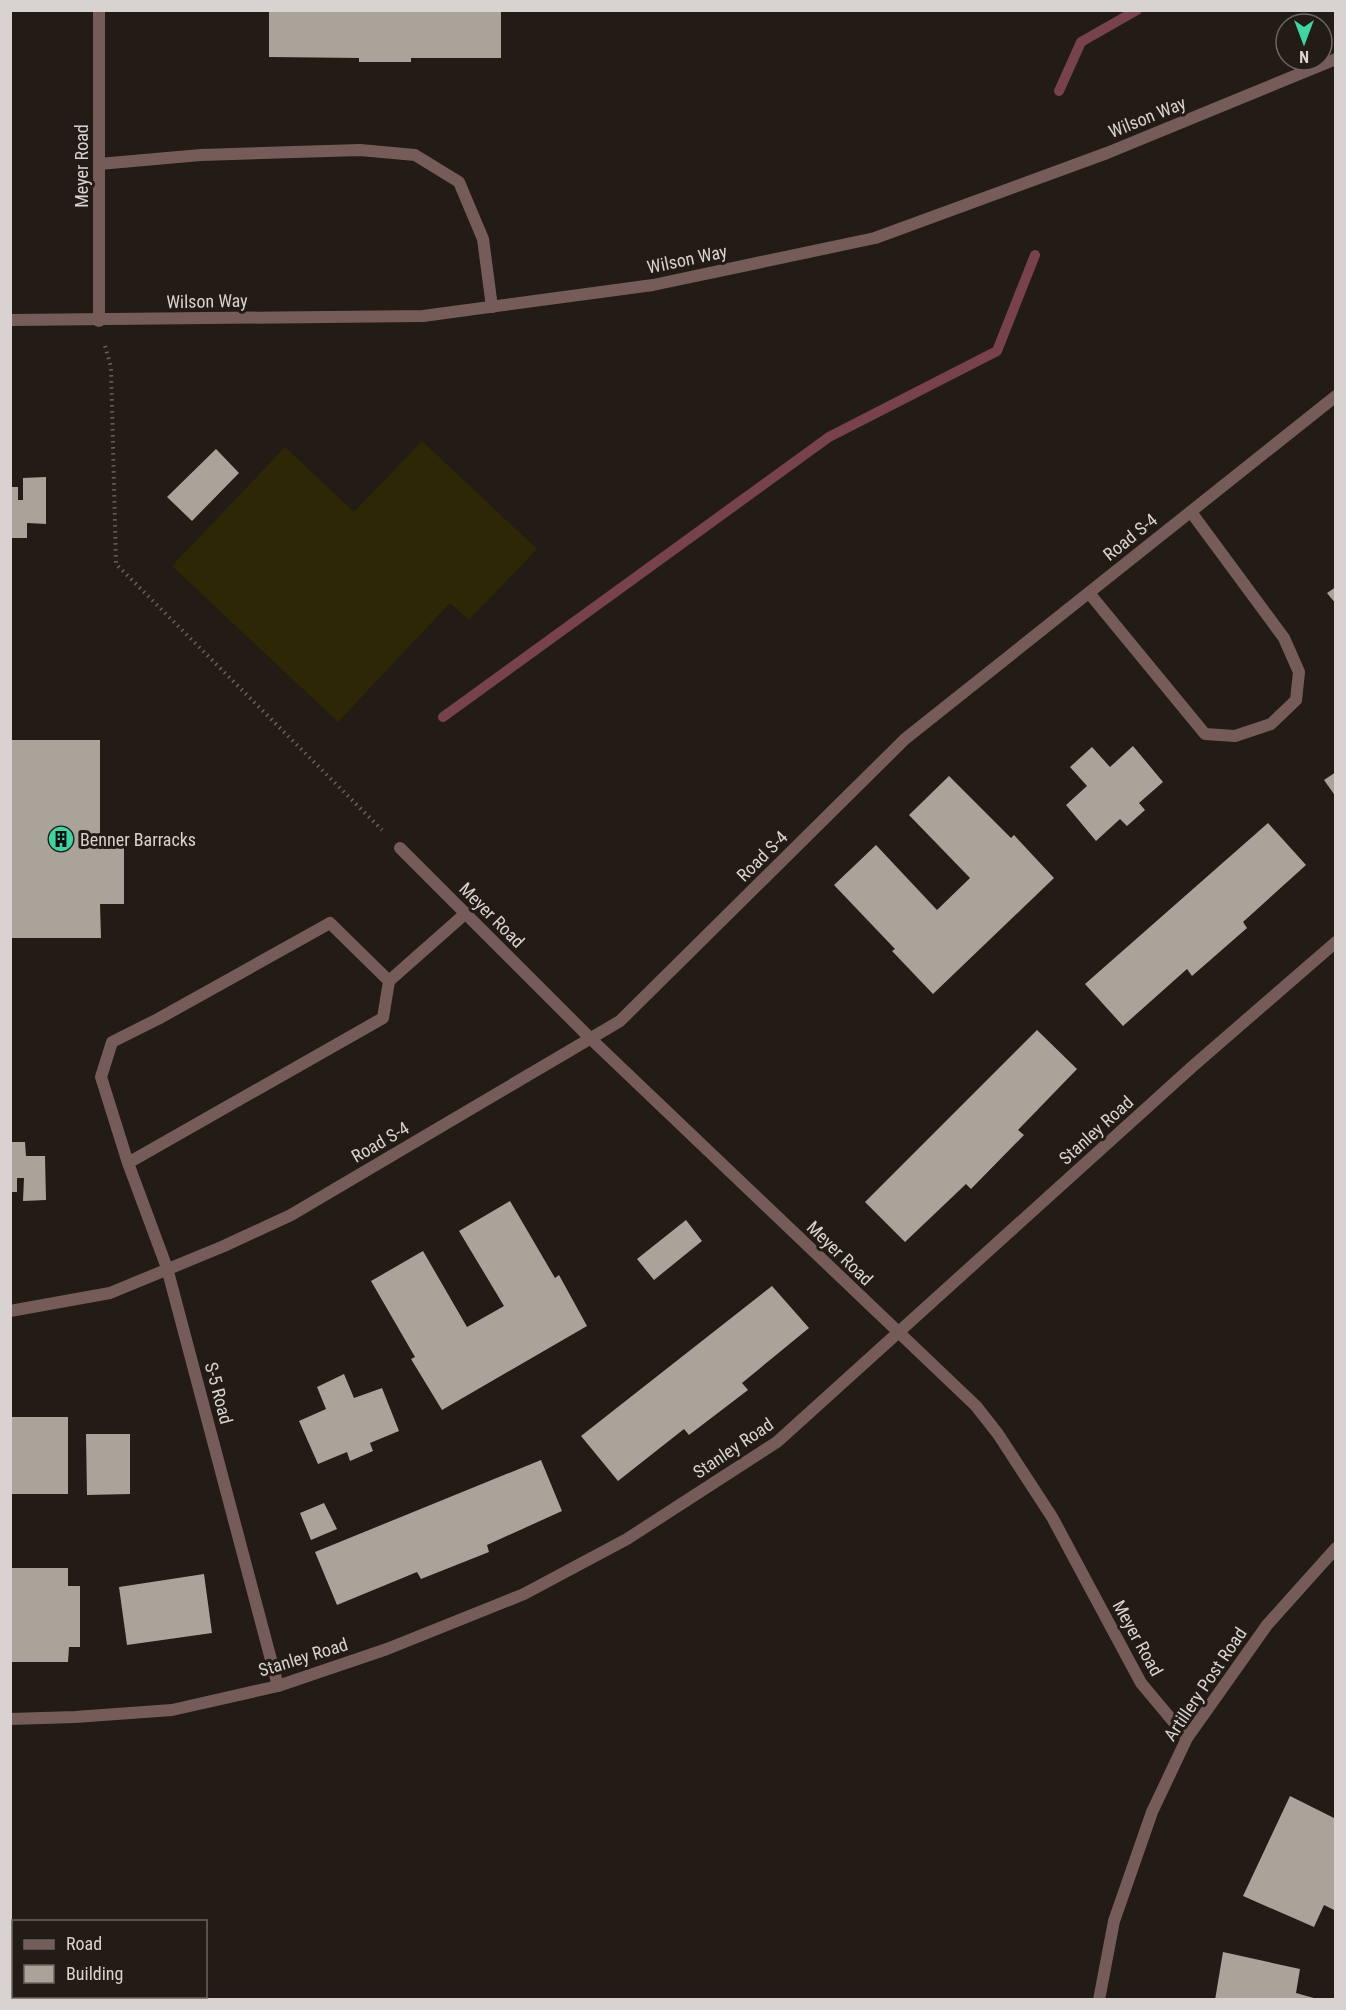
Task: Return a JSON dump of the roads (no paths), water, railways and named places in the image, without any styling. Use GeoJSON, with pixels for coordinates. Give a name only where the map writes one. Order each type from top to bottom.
{"type":"FeatureCollection","features":[{"type":"Feature","properties":{"kind":"street","name":"Meyer Road"},"geometry":{"type":"LineString","coordinates":[[99,10],[99,321]]}},
{"type":"Feature","properties":{"kind":"street","name":"Wilson Way"},"geometry":{"type":"LineString","coordinates":[[10,320],[99,321],[423,316],[653,285],[875,238],[1107,153],[1335,59]]}},
{"type":"Feature","properties":{"kind":"street"},"geometry":{"type":"LineString","coordinates":[[99,164],[201,155],[360,150],[415,155],[459,182],[483,239],[492,307]]}},
{"type":"Feature","properties":{"kind":"street","name":"Road S-4"},"geometry":{"type":"LineString","coordinates":[[167,1268],[291,1215],[592,1040],[620,1021],[905,739],[1335,396]]}},
{"type":"Feature","properties":{"kind":"street"},"geometry":{"type":"LineString","coordinates":[[1089,593],[1205,734],[1235,736],[1271,724],[1296,700],[1299,672],[1284,638],[1191,512]]}},
{"type":"Feature","properties":{"kind":"street","name":"Meyer Road"},"geometry":{"type":"LineString","coordinates":[[400,848],[592,1040],[976,1406],[998,1434],[1052,1517],[1141,1683],[1187,1738]]}},
{"type":"Feature","properties":{"kind":"street"},"geometry":{"type":"LineString","coordinates":[[128,1163],[383,1018],[389,981],[466,914]]}},
{"type":"Feature","properties":{"kind":"street","name":"S-5 Road"},"geometry":{"type":"LineString","coordinates":[[278,1686],[167,1268],[128,1163],[101,1077],[112,1042],[158,1019],[330,923],[389,981]]}},
{"type":"Feature","properties":{"kind":"street","name":"Stanley Road"},"geometry":{"type":"LineString","coordinates":[[10,1719],[172,1710],[278,1686],[387,1649],[524,1594],[627,1539],[777,1442],[899,1335],[1193,1066],[1335,942]]}},
{"type":"Feature","properties":{"kind":"street"},"geometry":{"type":"LineString","coordinates":[[10,1311],[110,1293],[167,1268]]}},
{"type":"Feature","properties":{"kind":"street","name":"Artillery Post Road"},"geometry":{"type":"LineString","coordinates":[[1099,2000],[1114,1921],[1152,1812],[1187,1738],[1267,1625],[1335,1548]]}},
{"type":"Feature","properties":{"kind":"waterway"},"geometry":{"type":"LineString","coordinates":[[1059,91],[1081,42],[1137,10]]}},
{"type":"Feature","properties":{"kind":"waterway"},"geometry":{"type":"LineString","coordinates":[[443,717],[829,437],[997,351],[1035,255]]}},
{"type":"Feature","properties":{"kind":"place","name":"Benner Barracks"},"geometry":{"type":"Point","coordinates":[61,839]}}]}
